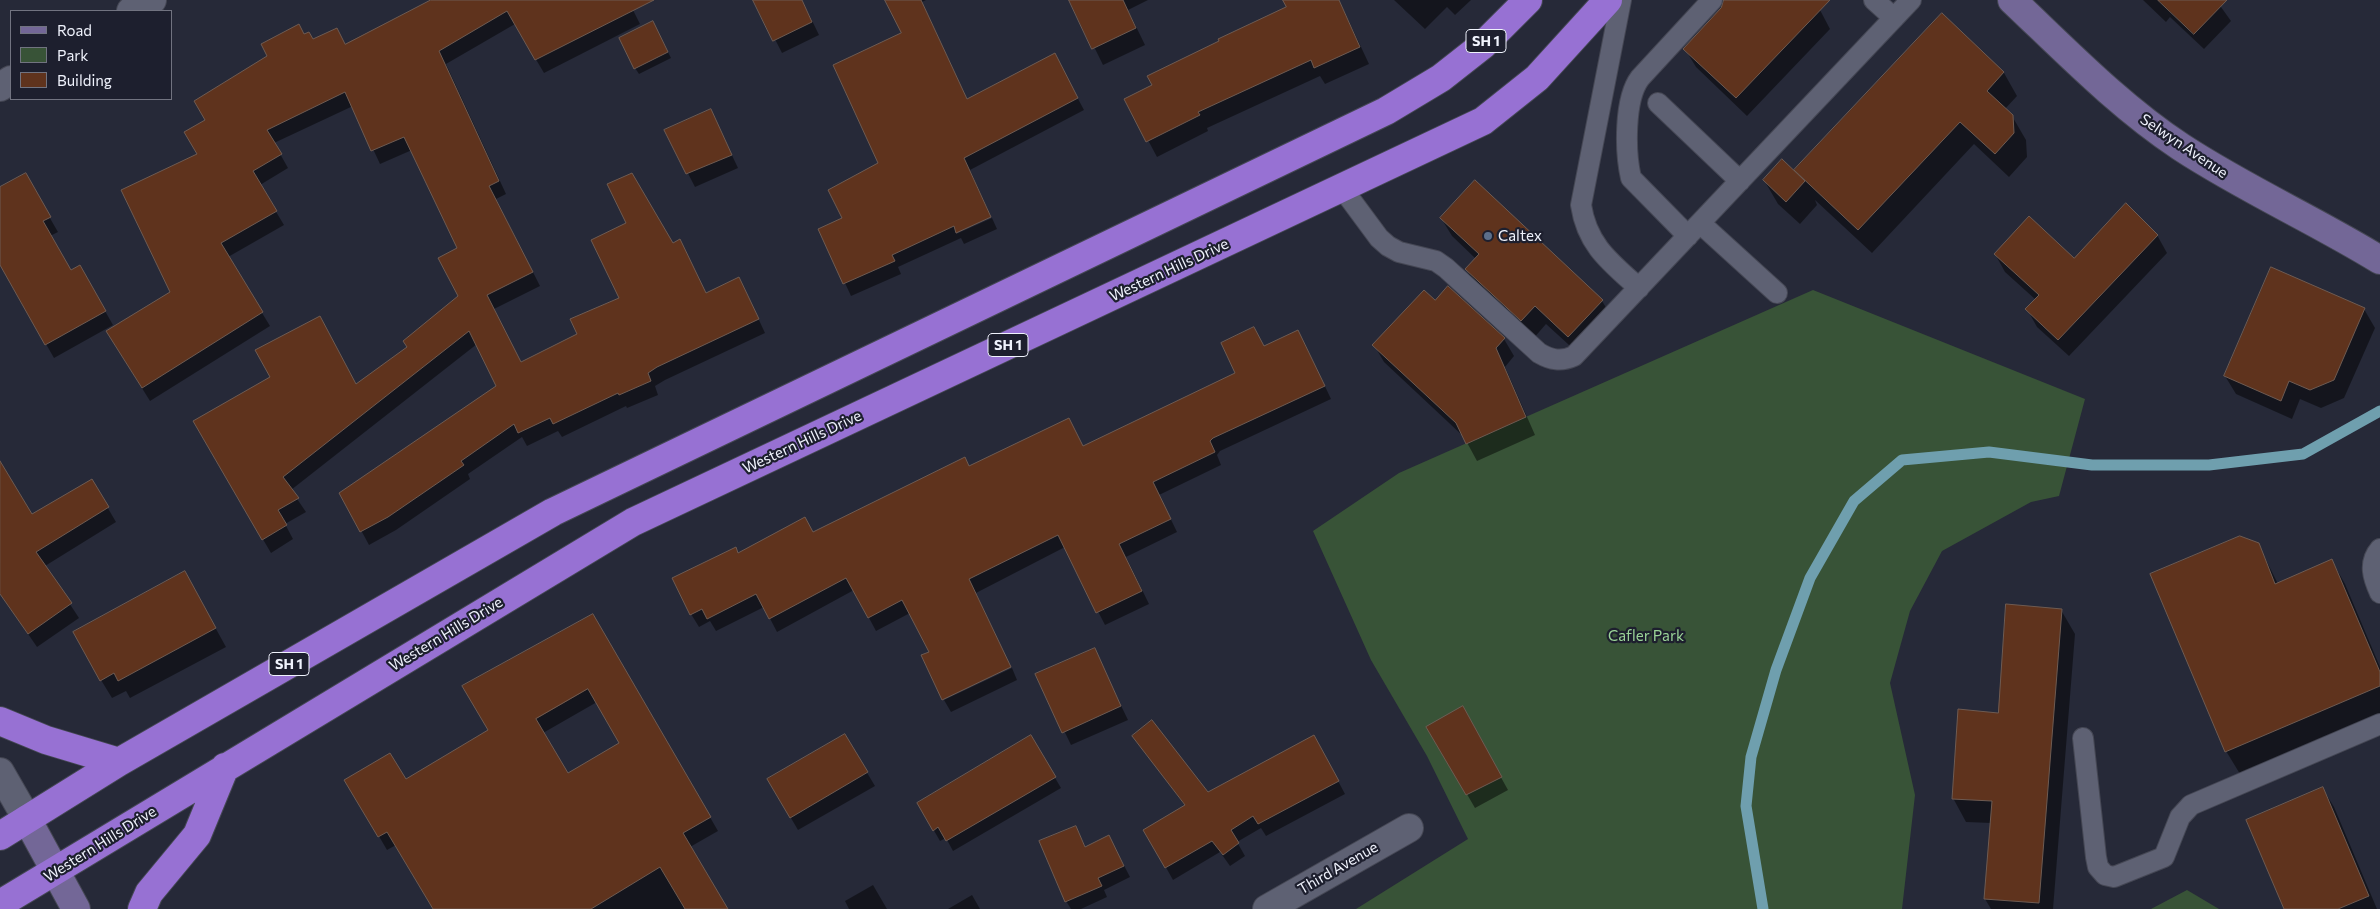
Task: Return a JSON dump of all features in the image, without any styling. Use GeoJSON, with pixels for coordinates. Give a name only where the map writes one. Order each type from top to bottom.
{"type":"FeatureCollection","features":[{"type":"Feature","properties":{"kind":"highway","name":"SH 1"},"geometry":{"type":"LineString","coordinates":[[0,836],[119,762],[552,512],[1386,111],[1441,78],[1483,45],[1528,0]]}},
{"type":"Feature","properties":{"kind":"highway","name":"Western Hills Drive"},"geometry":{"type":"LineString","coordinates":[[0,904],[56,872],[225,767],[633,522],[1483,122],[1537,78],[1608,0]]}},
{"type":"Feature","properties":{"kind":"highway"},"geometry":{"type":"LineString","coordinates":[[0,721],[46,740],[119,762]]}},
{"type":"Feature","properties":{"kind":"highway"},"geometry":{"type":"LineString","coordinates":[[142,909],[149,893],[197,835],[225,767]]}},
{"type":"Feature","properties":{"kind":"main road","name":"Selwyn Avenue"},"geometry":{"type":"LineString","coordinates":[[2012,0],[2095,80],[2180,146],[2231,178],[2375,256]]}},
{"type":"Feature","properties":{"kind":"main road"},"geometry":{"type":"LineString","coordinates":[[27,819],[76,909]]}},
{"type":"Feature","properties":{"kind":"street"},"geometry":{"type":"LineString","coordinates":[[133,10],[152,0]]}},
{"type":"Feature","properties":{"kind":"street"},"geometry":{"type":"LineString","coordinates":[[0,772],[27,819]]}},
{"type":"Feature","properties":{"kind":"street","name":"Third Avenue"},"geometry":{"type":"LineString","coordinates":[[1267,909],[1409,828]]}},
{"type":"Feature","properties":{"kind":"lane"},"geometry":{"type":"LineString","coordinates":[[1621,0],[1581,205],[1583,221],[1592,241],[1606,258],[1639,288]]}},
{"type":"Feature","properties":{"kind":"lane"},"geometry":{"type":"LineString","coordinates":[[1712,0],[1634,86],[1629,102],[1628,166],[1631,178],[1694,230],[1777,292]]}},
{"type":"Feature","properties":{"kind":"lane"},"geometry":{"type":"LineString","coordinates":[[1874,0],[1894,18]]}},
{"type":"Feature","properties":{"kind":"lane"},"geometry":{"type":"LineString","coordinates":[[1342,188],[1378,238],[1399,252],[1422,256],[1446,268],[1539,353],[1550,359],[1566,360],[1574,356],[1639,288],[1910,0]]}},
{"type":"Feature","properties":{"kind":"lane"},"geometry":{"type":"LineString","coordinates":[[1658,103],[1740,181]]}},
{"type":"Feature","properties":{"kind":"lane"},"geometry":{"type":"LineString","coordinates":[[2380,549],[2374,559],[2373,568],[2374,579],[2380,593]]}},
{"type":"Feature","properties":{"kind":"lane"},"geometry":{"type":"LineString","coordinates":[[2083,738],[2098,867],[2105,876],[2114,877],[2164,857],[2180,817],[2191,805],[2380,724]]}},
{"type":"Feature","properties":{"kind":"green space","name":"Cafler Park"},"geometry":{"type":"Polygon","coordinates":[[[1813,290],[2085,399],[2059,496],[2031,502],[1942,551],[1910,611],[1890,683],[1915,795],[1902,909],[1356,909],[1468,839],[1427,756],[1371,660],[1313,531],[1399,473],[1813,290]]]}},
{"type":"Feature","properties":{"kind":"green space"},"geometry":{"type":"Polygon","coordinates":[[[2187,890],[2219,909],[2151,909],[2187,890]]]}},
{"type":"Feature","properties":{"kind":"building"},"geometry":{"type":"Polygon","coordinates":[[[431,0],[654,0],[535,60],[507,11],[439,51],[499,181],[489,186],[533,272],[487,295],[521,362],[577,334],[570,319],[619,298],[591,240],[626,223],[607,184],[632,173],[673,243],[680,239],[706,293],[739,277],[759,319],[657,367],[648,373],[651,381],[619,395],[618,393],[553,424],[550,418],[518,433],[514,424],[461,461],[464,465],[388,517],[360,532],[339,493],[496,386],[469,331],[283,477],[299,498],[278,510],[287,525],[262,540],[193,421],[270,377],[255,350],[320,316],[356,384],[407,347],[403,341],[458,296],[438,258],[457,248],[404,137],[371,151],[345,92],[267,130],[282,154],[253,171],[277,211],[221,243],[263,312],[142,388],[106,331],[170,292],[121,190],[197,154],[184,132],[205,120],[194,101],[267,56],[261,44],[299,24],[304,34],[309,32],[313,39],[337,28],[345,44],[431,0]]]}},
{"type":"Feature","properties":{"kind":"building"},"geometry":{"type":"Polygon","coordinates":[[[753,0],[802,0],[812,22],[773,41],[753,0]]]}},
{"type":"Feature","properties":{"kind":"building"},"geometry":{"type":"Polygon","coordinates":[[[885,0],[921,0],[967,99],[1055,53],[1078,98],[964,158],[991,217],[956,233],[954,226],[892,255],[895,261],[843,284],[818,229],[842,218],[828,190],[878,163],[833,65],[901,33],[885,0]]]}},
{"type":"Feature","properties":{"kind":"building"},"geometry":{"type":"Polygon","coordinates":[[[1069,0],[1123,0],[1136,28],[1092,49],[1069,0]]]}},
{"type":"Feature","properties":{"kind":"building"},"geometry":{"type":"Polygon","coordinates":[[[1283,0],[1339,0],[1360,47],[1314,68],[1311,60],[1198,112],[1200,115],[1146,142],[1124,99],[1152,85],[1147,76],[1219,41],[1218,39],[1286,7],[1283,0]]]}},
{"type":"Feature","properties":{"kind":"building"},"geometry":{"type":"Polygon","coordinates":[[[1724,0],[1830,0],[1736,98],[1683,49],[1721,8],[1724,0]]]}},
{"type":"Feature","properties":{"kind":"building"},"geometry":{"type":"Polygon","coordinates":[[[2158,0],[2227,0],[2194,34],[2158,0]]]}},
{"type":"Feature","properties":{"kind":"building"},"geometry":{"type":"Polygon","coordinates":[[[1942,13],[2004,72],[1987,91],[2013,115],[2014,133],[1995,154],[1960,122],[1858,230],[1794,170],[1942,13]]]}},
{"type":"Feature","properties":{"kind":"building"},"geometry":{"type":"Polygon","coordinates":[[[653,21],[668,52],[634,69],[619,38],[653,21]]]}},
{"type":"Feature","properties":{"kind":"building"},"geometry":{"type":"Polygon","coordinates":[[[711,109],[732,155],[686,174],[664,130],[711,109]]]}},
{"type":"Feature","properties":{"kind":"building"},"geometry":{"type":"Polygon","coordinates":[[[1782,159],[1805,181],[1786,202],[1763,180],[1782,159]]]}},
{"type":"Feature","properties":{"kind":"building"},"geometry":{"type":"Polygon","coordinates":[[[26,173],[51,217],[43,221],[71,270],[80,265],[106,311],[45,345],[0,265],[0,187],[26,173]]]}},
{"type":"Feature","properties":{"kind":"building"},"geometry":{"type":"Polygon","coordinates":[[[1475,180],[1603,300],[1568,337],[1535,306],[1521,321],[1465,269],[1479,254],[1440,218],[1475,180]]]}},
{"type":"Feature","properties":{"kind":"building"},"geometry":{"type":"Polygon","coordinates":[[[2126,203],[2158,235],[2058,340],[2025,309],[2039,295],[1994,254],[2029,216],[2074,258],[2126,203]]]}},
{"type":"Feature","properties":{"kind":"building"},"geometry":{"type":"Polygon","coordinates":[[[2271,267],[2365,308],[2334,380],[2310,390],[2289,381],[2281,401],[2224,376],[2271,267]]]}},
{"type":"Feature","properties":{"kind":"building"},"geometry":{"type":"Polygon","coordinates":[[[1448,286],[1505,338],[1496,348],[1526,417],[1466,444],[1456,423],[1372,345],[1424,290],[1435,300],[1448,286]]]}},
{"type":"Feature","properties":{"kind":"building"},"geometry":{"type":"Polygon","coordinates":[[[1254,327],[1264,346],[1298,330],[1325,386],[1213,438],[1210,441],[1215,452],[1153,482],[1171,519],[1119,544],[1142,591],[1096,613],[1058,535],[969,579],[1011,667],[942,700],[921,655],[929,652],[902,600],[868,618],[846,578],[769,619],[756,594],[707,619],[702,609],[690,615],[672,578],[736,547],[738,553],[805,517],[813,532],[965,457],[969,466],[1069,418],[1083,446],[1235,373],[1221,343],[1254,327]]]}},
{"type":"Feature","properties":{"kind":"building"},"geometry":{"type":"Polygon","coordinates":[[[0,461],[32,514],[92,479],[109,507],[36,552],[72,603],[28,634],[0,594],[0,461]]]}},
{"type":"Feature","properties":{"kind":"building"},"geometry":{"type":"Polygon","coordinates":[[[2240,536],[2259,543],[2275,584],[2332,559],[2380,672],[2380,686],[2225,752],[2150,574],[2240,536]]]}},
{"type":"Feature","properties":{"kind":"building"},"geometry":{"type":"Polygon","coordinates":[[[185,571],[216,628],[118,681],[114,673],[100,681],[73,632],[185,571]]]}},
{"type":"Feature","properties":{"kind":"building"},"geometry":{"type":"Polygon","coordinates":[[[2006,604],[2062,609],[2039,903],[1984,899],[1992,801],[1952,799],[1958,709],[1998,713],[2006,604]]]}},
{"type":"Feature","properties":{"kind":"building"},"geometry":{"type":"Polygon","coordinates":[[[593,614],[711,817],[683,833],[728,909],[685,909],[660,867],[591,909],[433,909],[387,832],[378,837],[344,780],[390,753],[406,779],[488,730],[462,686],[593,614]],[[588,689],[536,719],[568,773],[619,743],[588,689]]]}},
{"type":"Feature","properties":{"kind":"building"},"geometry":{"type":"Polygon","coordinates":[[[1095,648],[1121,706],[1062,733],[1035,674],[1095,648]]]}},
{"type":"Feature","properties":{"kind":"building"},"geometry":{"type":"Polygon","coordinates":[[[1463,706],[1502,777],[1466,795],[1426,727],[1463,706]]]}},
{"type":"Feature","properties":{"kind":"building"},"geometry":{"type":"Polygon","coordinates":[[[1152,720],[1208,792],[1314,735],[1339,781],[1258,824],[1253,816],[1231,830],[1239,843],[1223,855],[1212,841],[1165,868],[1143,830],[1185,805],[1132,736],[1152,720]]]}},
{"type":"Feature","properties":{"kind":"building"},"geometry":{"type":"Polygon","coordinates":[[[845,734],[868,772],[790,818],[767,779],[845,734]]]}},
{"type":"Feature","properties":{"kind":"building"},"geometry":{"type":"Polygon","coordinates":[[[1031,735],[1056,777],[946,841],[938,827],[933,831],[917,803],[1031,735]]]}},
{"type":"Feature","properties":{"kind":"building"},"geometry":{"type":"Polygon","coordinates":[[[2323,787],[2369,896],[2338,909],[2284,909],[2246,820],[2323,787]]]}},
{"type":"Feature","properties":{"kind":"building"},"geometry":{"type":"Polygon","coordinates":[[[1076,826],[1085,847],[1109,835],[1124,866],[1098,878],[1102,886],[1065,902],[1039,841],[1076,826]]]}},
{"type":"Feature","properties":{"kind":"waterway"},"geometry":{"type":"LineString","coordinates":[[1763,909],[1746,806],[1751,757],[1776,670],[1810,578],[1854,501],[1902,460],[1989,452],[2092,465],[2209,465],[2303,454],[2380,411]]}},
{"type":"Feature","properties":{"kind":"place","name":"Caltex"},"geometry":{"type":"Point","coordinates":[1488,236]}}]}
